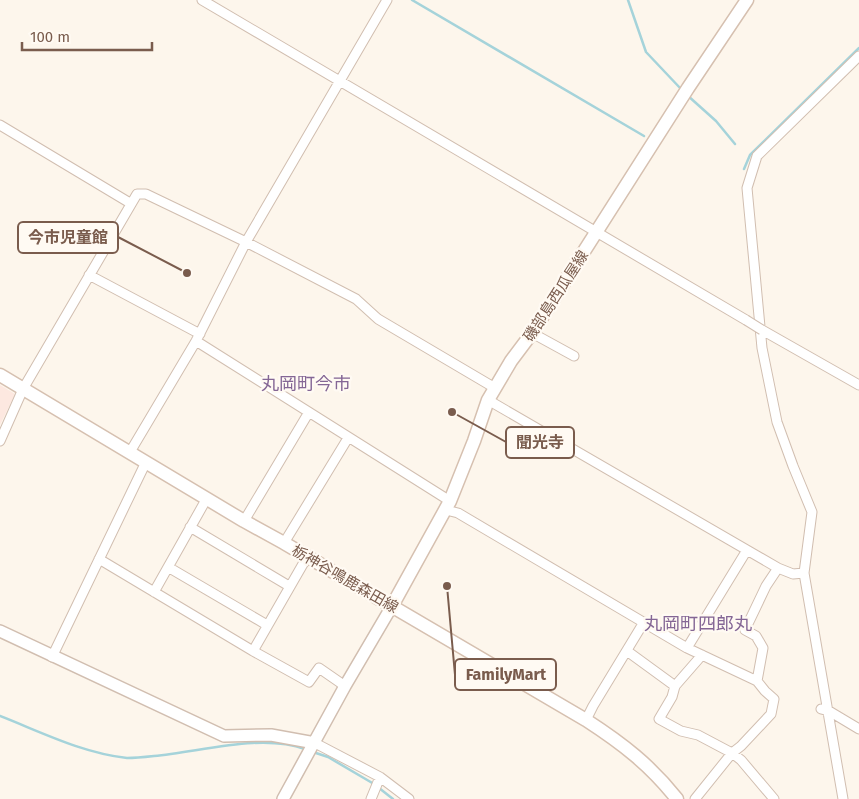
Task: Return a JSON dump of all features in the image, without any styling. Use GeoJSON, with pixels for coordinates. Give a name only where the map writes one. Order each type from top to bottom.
{"type":"FeatureCollection","features":[{"type":"Feature","properties":{"kind":"main road","name":"磯部島西瓜屋線"},"geometry":{"type":"LineString","coordinates":[[392,606],[448,505],[474,441],[488,400],[495,388],[532,334],[685,93],[747,0]]}},
{"type":"Feature","properties":{"kind":"main road","name":"栃神谷鳴鹿森田線"},"geometry":{"type":"LineString","coordinates":[[0,376],[244,521],[586,720],[620,742],[660,778],[677,799]]}},
{"type":"Feature","properties":{"kind":"street"},"geometry":{"type":"LineString","coordinates":[[202,0],[762,330],[859,385]]}},
{"type":"Feature","properties":{"kind":"street"},"geometry":{"type":"LineString","coordinates":[[130,452],[198,338],[246,242],[387,0]]}},
{"type":"Feature","properties":{"kind":"street"},"geometry":{"type":"LineString","coordinates":[[843,799],[825,710],[804,573],[812,512],[777,422],[762,348],[747,188],[757,156],[859,56]]}},
{"type":"Feature","properties":{"kind":"street"},"geometry":{"type":"LineString","coordinates":[[0,125],[130,203]]}},
{"type":"Feature","properties":{"kind":"street"},"geometry":{"type":"LineString","coordinates":[[0,441],[23,389],[130,203],[137,194],[146,194],[246,242],[356,300],[378,319],[495,388]]}},
{"type":"Feature","properties":{"kind":"street"},"geometry":{"type":"LineString","coordinates":[[89,275],[198,338],[458,512],[687,648],[757,681],[774,699],[771,714],[732,753],[695,799]]}},
{"type":"Feature","properties":{"kind":"street"},"geometry":{"type":"LineString","coordinates":[[532,334],[574,356]]}},
{"type":"Feature","properties":{"kind":"street"},"geometry":{"type":"LineString","coordinates":[[488,400],[778,568],[793,574],[804,573]]}},
{"type":"Feature","properties":{"kind":"street"},"geometry":{"type":"LineString","coordinates":[[244,521],[309,412]]}},
{"type":"Feature","properties":{"kind":"street"},"geometry":{"type":"LineString","coordinates":[[284,543],[348,438]]}},
{"type":"Feature","properties":{"kind":"street"},"geometry":{"type":"LineString","coordinates":[[52,657],[146,462]]}},
{"type":"Feature","properties":{"kind":"street"},"geometry":{"type":"LineString","coordinates":[[154,592],[207,498]]}},
{"type":"Feature","properties":{"kind":"street"},"geometry":{"type":"LineString","coordinates":[[190,527],[290,586]]}},
{"type":"Feature","properties":{"kind":"street"},"geometry":{"type":"LineString","coordinates":[[687,648],[747,550]]}},
{"type":"Feature","properties":{"kind":"street"},"geometry":{"type":"LineString","coordinates":[[253,650],[307,557]]}},
{"type":"Feature","properties":{"kind":"street"},"geometry":{"type":"LineString","coordinates":[[99,559],[309,682],[318,668],[345,686]]}},
{"type":"Feature","properties":{"kind":"street"},"geometry":{"type":"LineString","coordinates":[[168,567],[267,625]]}},
{"type":"Feature","properties":{"kind":"street"},"geometry":{"type":"LineString","coordinates":[[757,681],[763,648],[756,636],[745,630],[766,586],[778,568]]}},
{"type":"Feature","properties":{"kind":"street"},"geometry":{"type":"LineString","coordinates":[[283,799],[345,686],[392,606]]}},
{"type":"Feature","properties":{"kind":"street"},"geometry":{"type":"LineString","coordinates":[[586,720],[644,622]]}},
{"type":"Feature","properties":{"kind":"street"},"geometry":{"type":"LineString","coordinates":[[0,632],[224,736],[271,735],[312,748],[380,777],[409,799]]}},
{"type":"Feature","properties":{"kind":"street"},"geometry":{"type":"LineString","coordinates":[[627,651],[675,686]]}},
{"type":"Feature","properties":{"kind":"street"},"geometry":{"type":"LineString","coordinates":[[702,655],[675,686],[672,697],[659,719],[681,731],[698,736],[732,753],[741,760],[774,799]]}},
{"type":"Feature","properties":{"kind":"street"},"geometry":{"type":"LineString","coordinates":[[825,710],[859,729]]}},
{"type":"Feature","properties":{"kind":"street"},"geometry":{"type":"LineString","coordinates":[[372,797],[380,777]]}},
{"type":"Feature","properties":{"kind":"shaded area"},"geometry":{"type":"Polygon","coordinates":[[[0,385],[15,394],[0,425],[0,385]]]}},
{"type":"Feature","properties":{"kind":"waterway"},"geometry":{"type":"LineString","coordinates":[[412,0],[644,136]]}},
{"type":"Feature","properties":{"kind":"waterway"},"geometry":{"type":"LineString","coordinates":[[628,0],[646,52],[681,89]]}},
{"type":"Feature","properties":{"kind":"waterway"},"geometry":{"type":"LineString","coordinates":[[744,169],[750,155],[859,48]]}},
{"type":"Feature","properties":{"kind":"waterway"},"geometry":{"type":"LineString","coordinates":[[687,95],[716,121],[735,144]]}},
{"type":"Feature","properties":{"kind":"waterway"},"geometry":{"type":"LineString","coordinates":[[0,716],[78,747],[127,758],[250,743],[288,745],[305,749]]}},
{"type":"Feature","properties":{"kind":"waterway"},"geometry":{"type":"LineString","coordinates":[[313,752],[328,757],[374,784]]}},
{"type":"Feature","properties":{"kind":"waterway"},"geometry":{"type":"LineString","coordinates":[[379,788],[393,799]]}},
{"type":"Feature","properties":{"kind":"place","name":"今市児童館"},"geometry":{"type":"Point","coordinates":[187,273]}},
{"type":"Feature","properties":{"kind":"place","name":"聞光寺"},"geometry":{"type":"Point","coordinates":[452,412]}},
{"type":"Feature","properties":{"kind":"place","name":"FamilyMart"},"geometry":{"type":"Point","coordinates":[447,586]}},
{"type":"Feature","properties":{"kind":"district","name":"丸岡町今市"},"geometry":{"type":"Point","coordinates":[306,384]}},
{"type":"Feature","properties":{"kind":"district","name":"丸岡町四郎丸"},"geometry":{"type":"Point","coordinates":[698,624]}}]}
